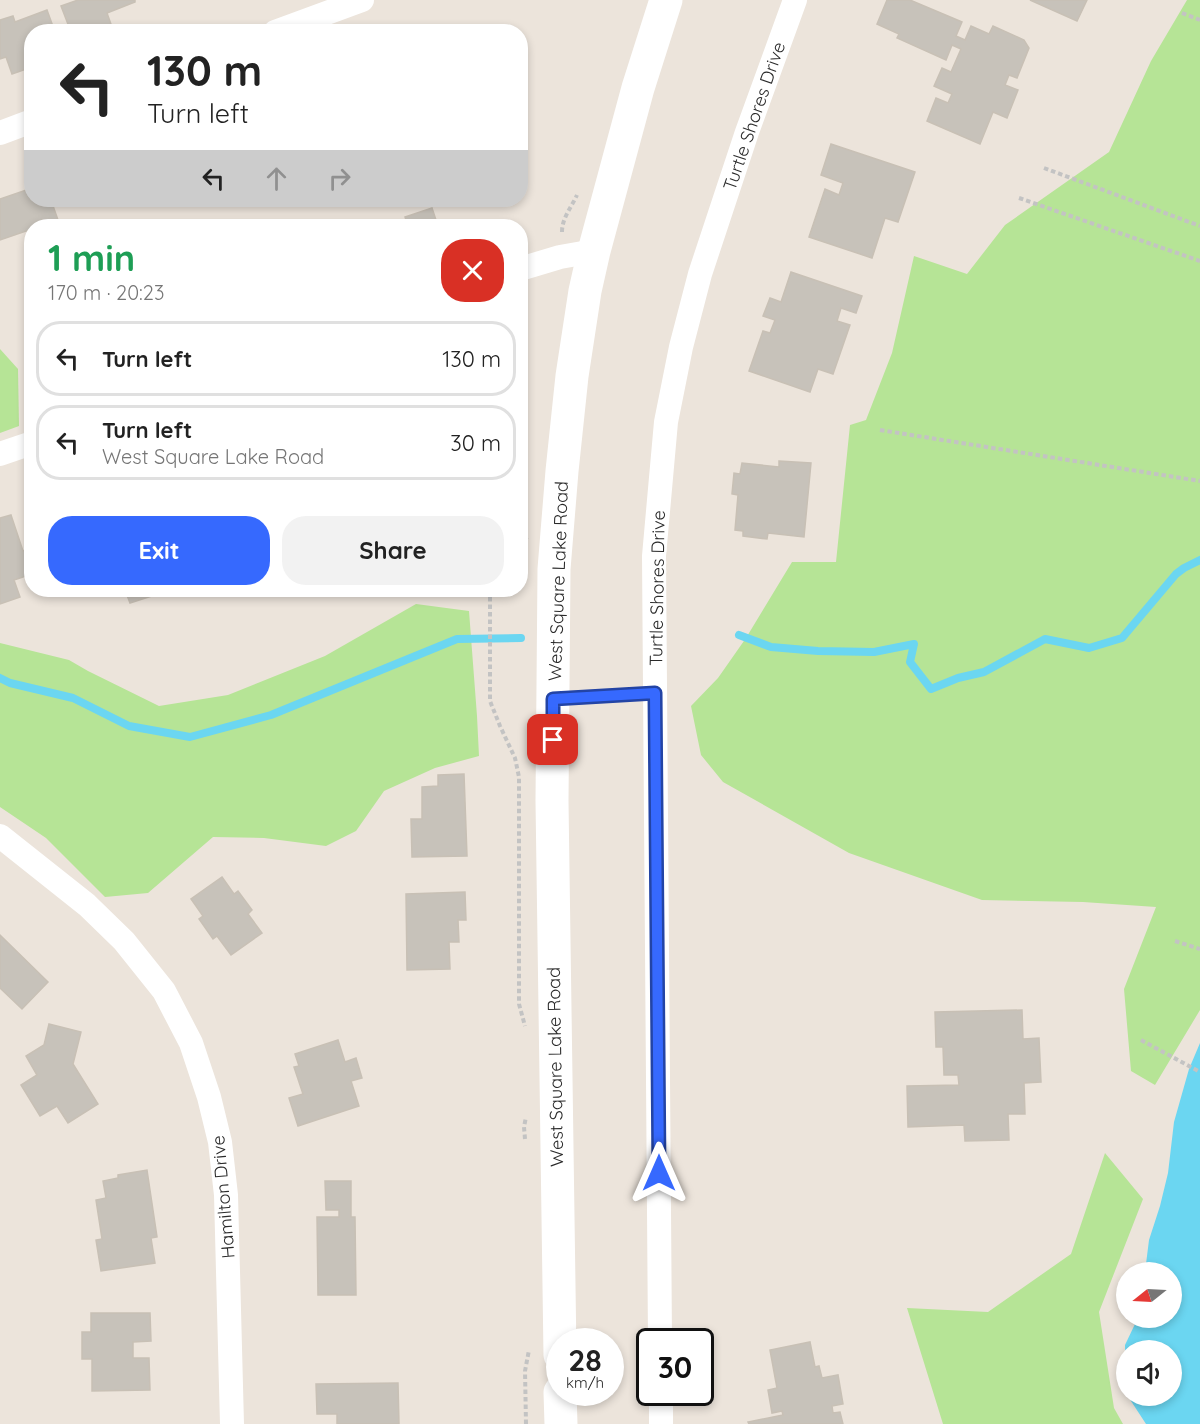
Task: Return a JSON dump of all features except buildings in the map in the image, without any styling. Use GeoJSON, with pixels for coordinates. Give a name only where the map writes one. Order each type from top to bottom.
{"type":"FeatureCollection","features":[{"type":"Feature","properties":{"kind":"street"},"geometry":{"type":"LineString","coordinates":[[296,24],[362,0]]}},
{"type":"Feature","properties":{"kind":"street","name":"West Square Lake Road"},"geometry":{"type":"LineString","coordinates":[[560,1328],[552,893],[554,569],[562,471],[585,291],[635,100],[666,0]]}},
{"type":"Feature","properties":{"kind":"street","name":"Turtle Shores Drive"},"geometry":{"type":"LineString","coordinates":[[660,1328],[654,556],[666,422],[681,347],[700,274],[747,132],[795,0]]}},
{"type":"Feature","properties":{"kind":"street"},"geometry":{"type":"LineString","coordinates":[[0,133],[24,124]]}},
{"type":"Feature","properties":{"kind":"street"},"geometry":{"type":"LineString","coordinates":[[528,266],[594,251]]}},
{"type":"Feature","properties":{"kind":"street"},"geometry":{"type":"LineString","coordinates":[[0,454],[24,446]]}},
{"type":"Feature","properties":{"kind":"street","name":"Hamilton Drive"},"geometry":{"type":"LineString","coordinates":[[0,836],[87,905],[124,941],[164,991],[191,1043],[210,1097],[220,1142],[226,1195],[232,1424]]}},
{"type":"Feature","properties":{"kind":"street"},"geometry":{"type":"LineString","coordinates":[[560,1406],[561,1424]]}},
{"type":"Feature","properties":{"kind":"street"},"geometry":{"type":"LineString","coordinates":[[661,1406],[661,1424]]}},
{"type":"Feature","properties":{"kind":"lane"},"geometry":{"type":"LineString","coordinates":[[553,699],[655,693]]}},
{"type":"Feature","properties":{"kind":"path"},"geometry":{"type":"LineString","coordinates":[[1182,13],[1200,20]]}},
{"type":"Feature","properties":{"kind":"path"},"geometry":{"type":"LineString","coordinates":[[1044,168],[1200,226]]}},
{"type":"Feature","properties":{"kind":"path"},"geometry":{"type":"LineString","coordinates":[[1019,198],[1200,261]]}},
{"type":"Feature","properties":{"kind":"path"},"geometry":{"type":"LineString","coordinates":[[880,430],[1200,481]]}},
{"type":"Feature","properties":{"kind":"path"},"geometry":{"type":"LineString","coordinates":[[490,597],[489,692],[492,707],[515,758],[519,777],[519,1004],[526,1031]]}},
{"type":"Feature","properties":{"kind":"path"},"geometry":{"type":"LineString","coordinates":[[1175,941],[1200,949]]}},
{"type":"Feature","properties":{"kind":"path"},"geometry":{"type":"LineString","coordinates":[[1141,1040],[1200,1072]]}},
{"type":"Feature","properties":{"kind":"path"},"geometry":{"type":"LineString","coordinates":[[526,1146],[524,1127],[527,1106]]}},
{"type":"Feature","properties":{"kind":"path"},"geometry":{"type":"LineString","coordinates":[[526,1424],[525,1371],[531,1340]]}},
{"type":"Feature","properties":{"kind":"green space"},"geometry":{"type":"Polygon","coordinates":[[[1187,0],[1200,0],[1200,1010],[1155,1085],[1131,1071],[1124,989],[1156,907],[1083,902],[982,900],[849,853],[723,782],[701,755],[691,706],[718,678],[746,638],[792,562],[836,562],[850,425],[866,420],[892,353],[914,256],[967,274],[1005,225],[1109,152],[1151,61],[1187,0]]]}},
{"type":"Feature","properties":{"kind":"green space"},"geometry":{"type":"Polygon","coordinates":[[[0,349],[18,369],[19,426],[0,433],[0,349]]]}},
{"type":"Feature","properties":{"kind":"green space"},"geometry":{"type":"Polygon","coordinates":[[[416,604],[469,611],[479,756],[435,768],[384,791],[356,831],[326,846],[264,838],[213,837],[148,893],[105,897],[46,838],[0,807],[0,643],[69,660],[159,706],[228,695],[325,656],[416,604]]]}},
{"type":"Feature","properties":{"kind":"green space"},"geometry":{"type":"Polygon","coordinates":[[[1105,1153],[1143,1199],[1118,1262],[1116,1262],[1116,1268],[1099,1312],[1114,1408],[1123,1424],[943,1424],[907,1308],[988,1312],[1071,1254],[1105,1153]]]}},
{"type":"Feature","properties":{"kind":"water"},"geometry":{"type":"Polygon","coordinates":[[[1200,1043],[1200,1424],[1146,1424],[1134,1406],[1182,1406],[1182,1340],[1127,1340],[1133,1328],[1182,1328],[1182,1262],[1146,1262],[1149,1240],[1168,1173],[1174,1122],[1189,1069],[1200,1043]]]}},
{"type":"Feature","properties":{"kind":"waterway"},"geometry":{"type":"LineString","coordinates":[[739,635],[771,647],[818,651],[874,652],[914,644],[910,662],[931,689],[958,678],[984,672],[1045,639],[1089,648],[1122,638],[1176,574],[1200,560]]}},
{"type":"Feature","properties":{"kind":"waterway"},"geometry":{"type":"LineString","coordinates":[[0,678],[10,683],[73,698],[129,726],[190,737],[271,715],[457,639],[521,638]]}},
{"type":"Feature","properties":{"kind":"route"},"geometry":{"type":"LineString","coordinates":[[553,740],[553,699],[655,693],[659,1173]]}}]}
